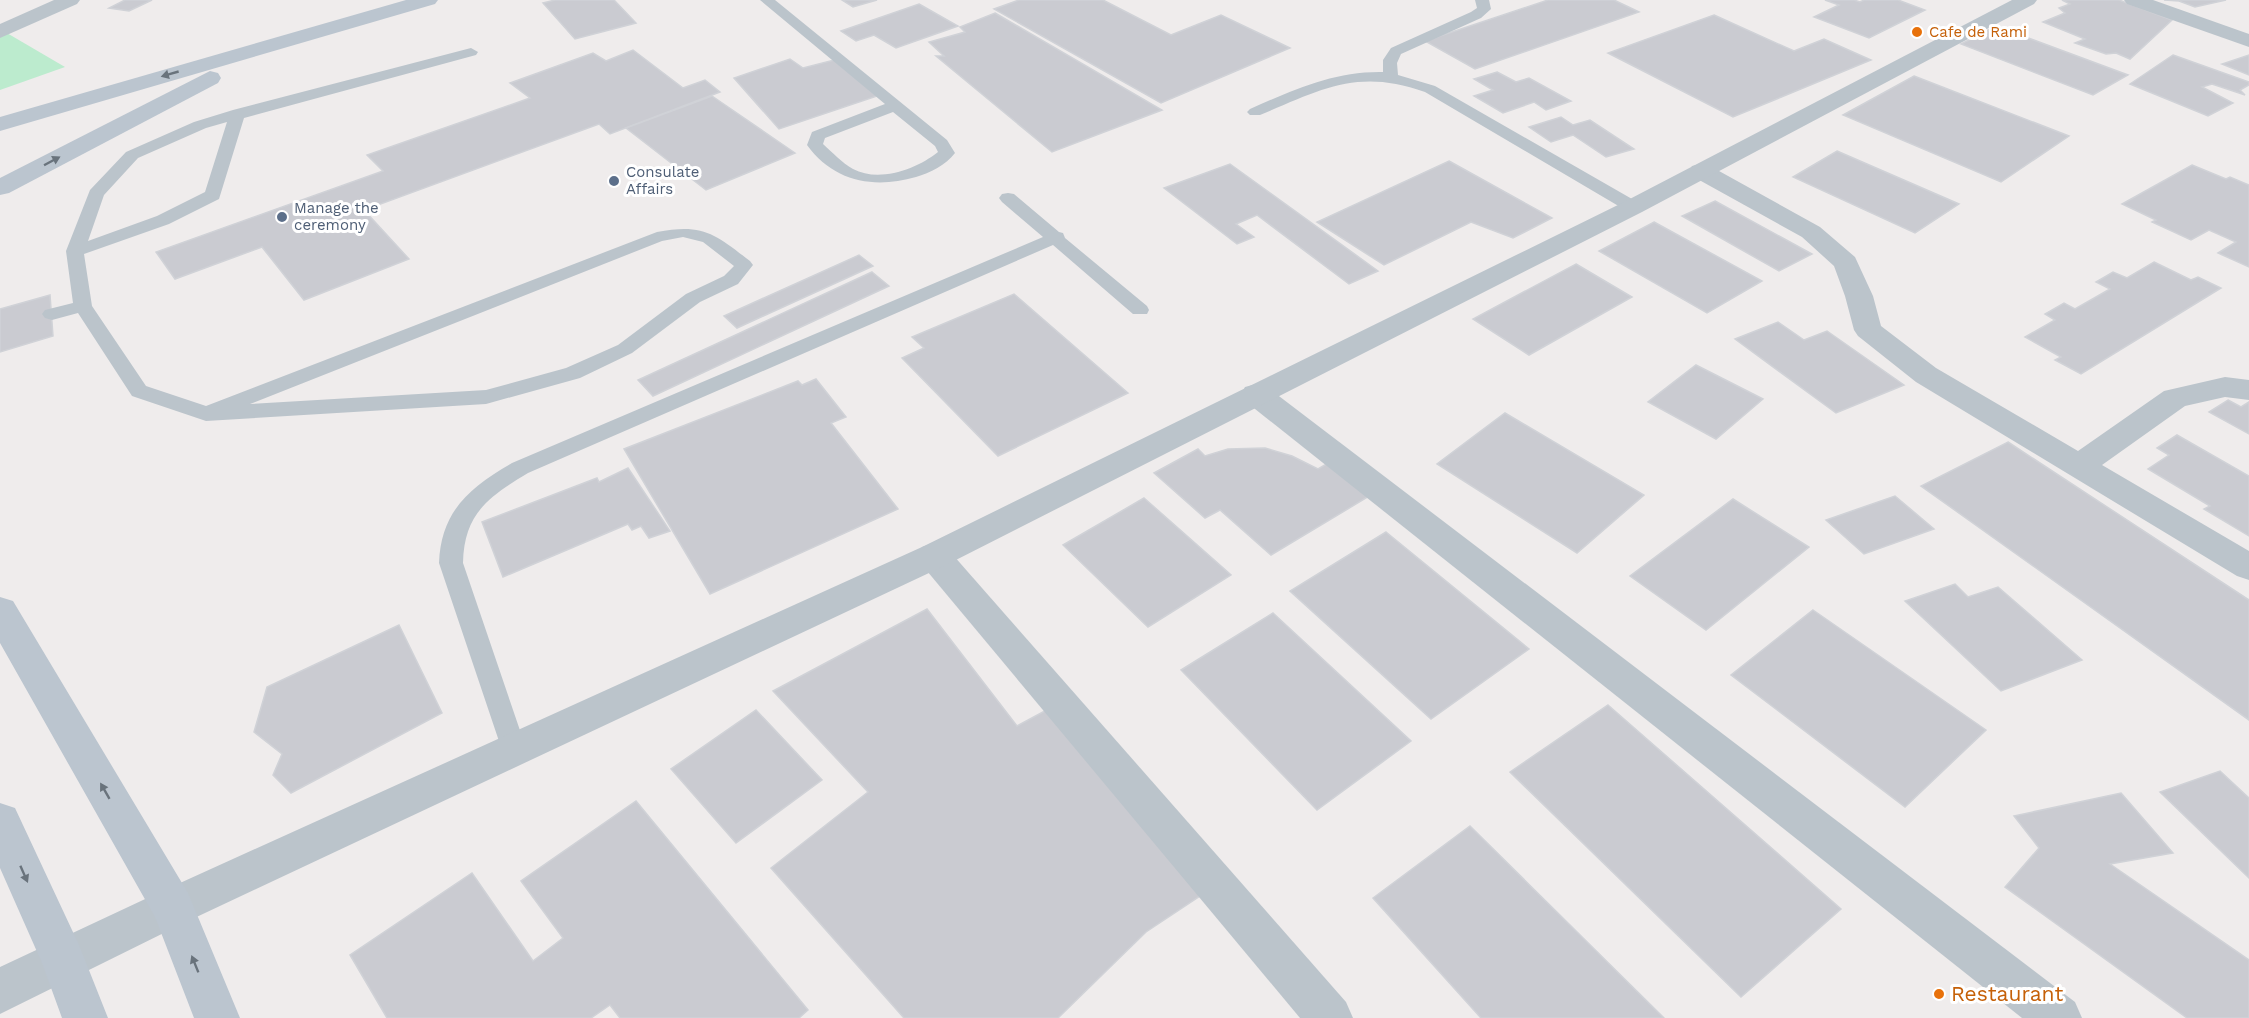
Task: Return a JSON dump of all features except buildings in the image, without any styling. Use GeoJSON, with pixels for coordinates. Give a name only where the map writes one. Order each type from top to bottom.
{"type":"FeatureCollection","features":[{"type":"Feature","properties":{"kind":"main road"},"geometry":{"type":"LineString","coordinates":[[0,124],[428,0]]}},
{"type":"Feature","properties":{"kind":"main road"},"geometry":{"type":"LineString","coordinates":[[0,188],[267,48]]}},
{"type":"Feature","properties":{"kind":"main road"},"geometry":{"type":"LineString","coordinates":[[0,611],[173,908],[217,1018]]}},
{"type":"Feature","properties":{"kind":"main road"},"geometry":{"type":"LineString","coordinates":[[0,821],[63,960],[86,1018]]}},
{"type":"Feature","properties":{"kind":"street"},"geometry":{"type":"LineString","coordinates":[[0,32],[70,0]]}},
{"type":"Feature","properties":{"kind":"street"},"geometry":{"type":"LineString","coordinates":[[0,991],[173,908],[934,556],[1633,207],[2027,0]]}},
{"type":"Feature","properties":{"kind":"street"},"geometry":{"type":"LineString","coordinates":[[2134,0],[2249,40]]}},
{"type":"Feature","properties":{"kind":"street"},"geometry":{"type":"LineString","coordinates":[[1701,171],[1811,232],[1846,263],[1859,296],[1868,330],[1926,375],[2249,567]]}},
{"type":"Feature","properties":{"kind":"street"},"geometry":{"type":"LineString","coordinates":[[2079,466],[2175,398],[2225,387],[2249,390]]}},
{"type":"Feature","properties":{"kind":"street"},"geometry":{"type":"LineString","coordinates":[[1256,394],[2059,1018]]}},
{"type":"Feature","properties":{"kind":"street"},"geometry":{"type":"LineString","coordinates":[[934,556],[1330,1018]]}},
{"type":"Feature","properties":{"kind":"lane"},"geometry":{"type":"LineString","coordinates":[[767,0],[941,143],[947,153],[926,169],[876,180],[861,178],[847,172],[815,145],[818,135],[835,126],[895,106]]}},
{"type":"Feature","properties":{"kind":"lane"},"geometry":{"type":"LineString","coordinates":[[1391,76],[1388,67],[1396,51],[1476,15],[1484,9],[1482,0]]}},
{"type":"Feature","properties":{"kind":"lane"},"geometry":{"type":"LineString","coordinates":[[206,414],[657,237],[683,232],[709,238],[744,265],[731,280],[693,298],[625,349],[573,373],[486,397],[206,414],[138,391],[83,306],[75,251],[96,194],[132,155],[200,125],[238,113],[471,52]]}},
{"type":"Feature","properties":{"kind":"lane"},"geometry":{"type":"LineString","coordinates":[[1255,112],[1347,77],[1391,76],[1412,81],[1430,89],[1633,207]]}},
{"type":"Feature","properties":{"kind":"lane"},"geometry":{"type":"LineString","coordinates":[[75,251],[144,227],[195,206],[213,195],[238,113]]}},
{"type":"Feature","properties":{"kind":"lane"},"geometry":{"type":"LineString","coordinates":[[1008,198],[1057,237],[1140,310]]}},
{"type":"Feature","properties":{"kind":"lane"},"geometry":{"type":"LineString","coordinates":[[514,751],[452,563],[450,546],[455,528],[465,511],[480,495],[520,468],[1057,237]]}},
{"type":"Feature","properties":{"kind":"lane"},"geometry":{"type":"LineString","coordinates":[[52,314],[83,306]]}},
{"type":"Feature","properties":{"kind":"green space"},"geometry":{"type":"Polygon","coordinates":[[[0,29],[65,67],[0,90],[0,29]]]}},
{"type":"Feature","properties":{"kind":"place","name":"Cafe de Rami"},"geometry":{"type":"Point","coordinates":[1917,32]}},
{"type":"Feature","properties":{"kind":"place","name":"Consulate Affairs"},"geometry":{"type":"Point","coordinates":[614,181]}},
{"type":"Feature","properties":{"kind":"place","name":"Manage the ceremony"},"geometry":{"type":"Point","coordinates":[282,217]}},
{"type":"Feature","properties":{"kind":"place","name":"Restaurant"},"geometry":{"type":"Point","coordinates":[1939,994]}}]}
